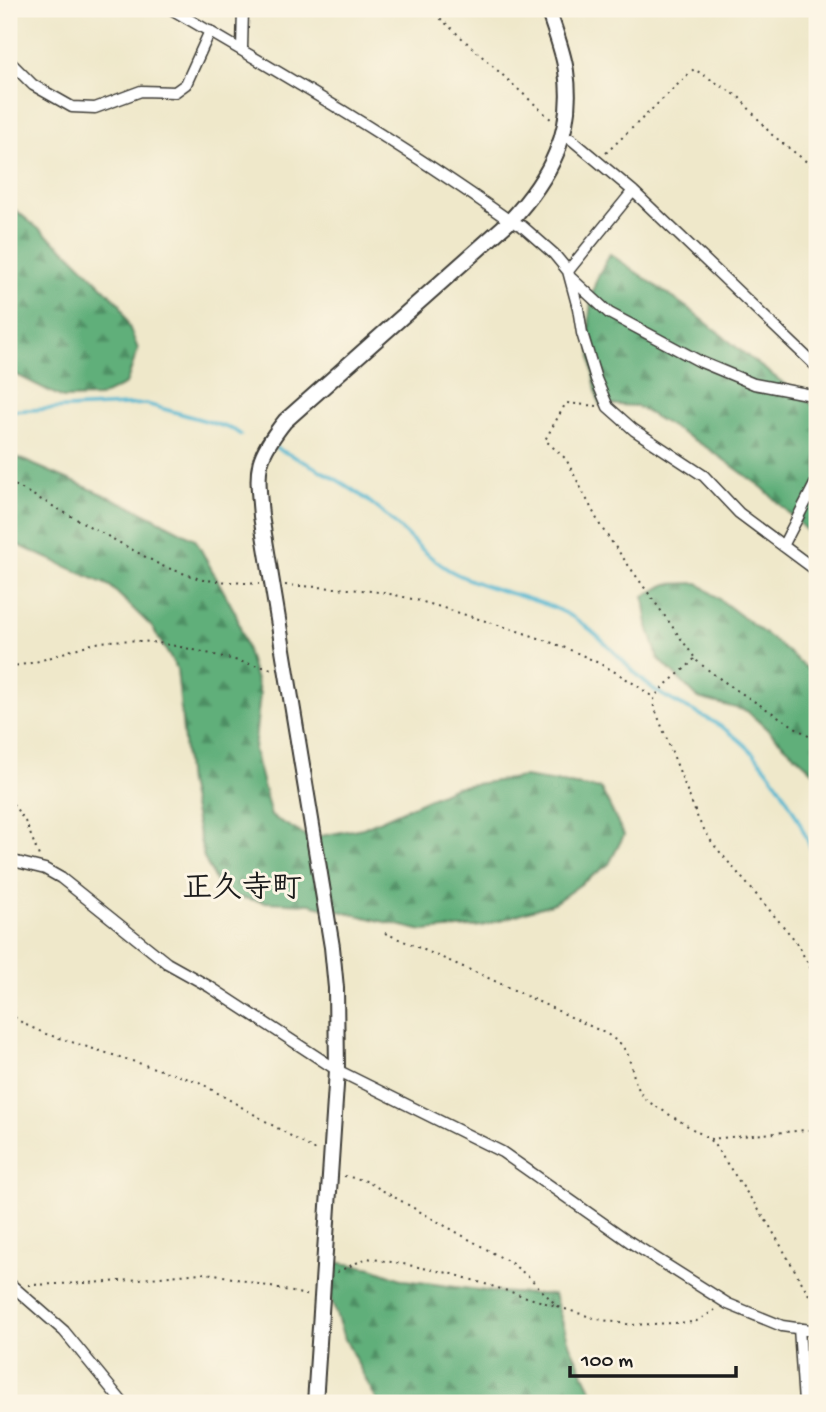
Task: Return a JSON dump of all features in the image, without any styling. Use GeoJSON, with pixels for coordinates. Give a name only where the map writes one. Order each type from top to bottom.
{"type":"FeatureCollection","features":[{"type":"Feature","properties":{"kind":"street"},"geometry":{"type":"LineString","coordinates":[[171,9],[242,49],[441,172],[510,221],[522,226],[554,254],[569,275],[609,313],[701,362],[754,384],[817,396]]}},
{"type":"Feature","properties":{"kind":"street"},"geometry":{"type":"LineString","coordinates":[[242,49],[243,9]]}},
{"type":"Feature","properties":{"kind":"street"},"geometry":{"type":"LineString","coordinates":[[315,1403],[337,1070],[336,988],[332,947],[272,584],[257,472],[268,442],[285,421],[510,221],[547,176],[556,154],[568,102],[566,69],[548,9]]}},
{"type":"Feature","properties":{"kind":"street"},"geometry":{"type":"LineString","coordinates":[[9,61],[33,85],[72,107],[95,108],[141,91],[175,92],[186,85],[211,32]]}},
{"type":"Feature","properties":{"kind":"street"},"geometry":{"type":"LineString","coordinates":[[571,139],[633,191],[817,368]]}},
{"type":"Feature","properties":{"kind":"street"},"geometry":{"type":"LineString","coordinates":[[633,191],[569,275],[582,333],[608,408],[634,430],[704,477],[739,513],[817,572]]}},
{"type":"Feature","properties":{"kind":"street"},"geometry":{"type":"LineString","coordinates":[[783,546],[817,480]]}},
{"type":"Feature","properties":{"kind":"street"},"geometry":{"type":"LineString","coordinates":[[9,860],[45,869],[61,878],[167,963],[210,987],[337,1070],[502,1152],[630,1242],[728,1304],[782,1326],[817,1331]]}},
{"type":"Feature","properties":{"kind":"street"},"geometry":{"type":"LineString","coordinates":[[10,1285],[64,1331],[123,1403]]}},
{"type":"Feature","properties":{"kind":"street"},"geometry":{"type":"LineString","coordinates":[[799,1328],[804,1403]]}},
{"type":"Feature","properties":{"kind":"path"},"geometry":{"type":"LineString","coordinates":[[430,9],[553,121]]}},
{"type":"Feature","properties":{"kind":"path"},"geometry":{"type":"LineString","coordinates":[[598,161],[694,69],[739,97],[771,134],[817,170]]}},
{"type":"Feature","properties":{"kind":"path"},"geometry":{"type":"LineString","coordinates":[[608,408],[566,403],[545,440],[566,459],[601,527],[695,658],[715,676],[817,743]]}},
{"type":"Feature","properties":{"kind":"path"},"geometry":{"type":"LineString","coordinates":[[9,482],[162,566],[203,580],[373,591],[416,600],[569,647],[629,679],[654,698]]}},
{"type":"Feature","properties":{"kind":"path"},"geometry":{"type":"LineString","coordinates":[[9,666],[25,665],[103,642],[128,641],[175,646],[286,672]]}},
{"type":"Feature","properties":{"kind":"path"},"geometry":{"type":"LineString","coordinates":[[695,658],[686,670],[660,690],[653,705],[699,821],[713,844],[795,940],[812,971],[817,1001]]}},
{"type":"Feature","properties":{"kind":"path"},"geometry":{"type":"LineString","coordinates":[[9,798],[26,823],[45,869]]}},
{"type":"Feature","properties":{"kind":"path"},"geometry":{"type":"LineString","coordinates":[[385,933],[484,976],[607,1034],[621,1044],[628,1055],[636,1084],[644,1099],[709,1139],[769,1225],[810,1295],[817,1283]]}},
{"type":"Feature","properties":{"kind":"path"},"geometry":{"type":"LineString","coordinates":[[9,1013],[24,1024],[46,1034],[198,1082],[330,1166],[364,1180],[489,1249],[529,1277],[559,1307]]}},
{"type":"Feature","properties":{"kind":"path"},"geometry":{"type":"LineString","coordinates":[[709,1139],[817,1129]]}},
{"type":"Feature","properties":{"kind":"path"},"geometry":{"type":"LineString","coordinates":[[323,1278],[367,1258],[453,1274],[597,1319],[632,1325],[695,1322],[728,1304]]}},
{"type":"Feature","properties":{"kind":"path"},"geometry":{"type":"LineString","coordinates":[[10,1285],[110,1282],[200,1273],[321,1298]]}},
{"type":"Feature","properties":{"kind":"green space"},"geometry":{"type":"Polygon","coordinates":[[[9,205],[70,254],[120,304],[138,349],[126,384],[99,397],[63,398],[13,373],[9,361],[9,205]]]}},
{"type":"Feature","properties":{"kind":"green space"},"geometry":{"type":"Polygon","coordinates":[[[610,254],[692,311],[817,408],[817,545],[809,533],[763,488],[709,449],[636,406],[599,404],[591,360],[590,312],[596,280],[610,254]]]}},
{"type":"Feature","properties":{"kind":"green space"},"geometry":{"type":"Polygon","coordinates":[[[9,454],[139,510],[195,539],[236,614],[260,694],[254,750],[271,816],[310,838],[363,828],[455,787],[524,777],[601,789],[624,835],[609,864],[554,903],[482,926],[423,931],[310,904],[264,902],[222,894],[204,858],[188,783],[177,669],[152,627],[110,586],[9,541],[9,454]]]}},
{"type":"Feature","properties":{"kind":"green space"},"geometry":{"type":"Polygon","coordinates":[[[698,583],[817,677],[817,775],[747,711],[698,698],[658,658],[648,626],[644,596],[667,584],[698,583]]]}},
{"type":"Feature","properties":{"kind":"green space"},"geometry":{"type":"Polygon","coordinates":[[[335,1262],[372,1268],[404,1280],[493,1292],[554,1295],[570,1346],[598,1403],[378,1403],[343,1335],[331,1299],[335,1262]]]}},
{"type":"Feature","properties":{"kind":"waterway"},"geometry":{"type":"LineString","coordinates":[[9,411],[146,404],[210,422],[241,435]]}},
{"type":"Feature","properties":{"kind":"waterway"},"geometry":{"type":"LineString","coordinates":[[276,448],[356,492],[449,570],[475,582],[545,604],[585,625],[652,688],[735,737],[751,751],[779,785],[817,864]]}},
{"type":"Feature","properties":{"kind":"district","name":"正久寺町"},"geometry":{"type":"Point","coordinates":[242,886]}}]}
